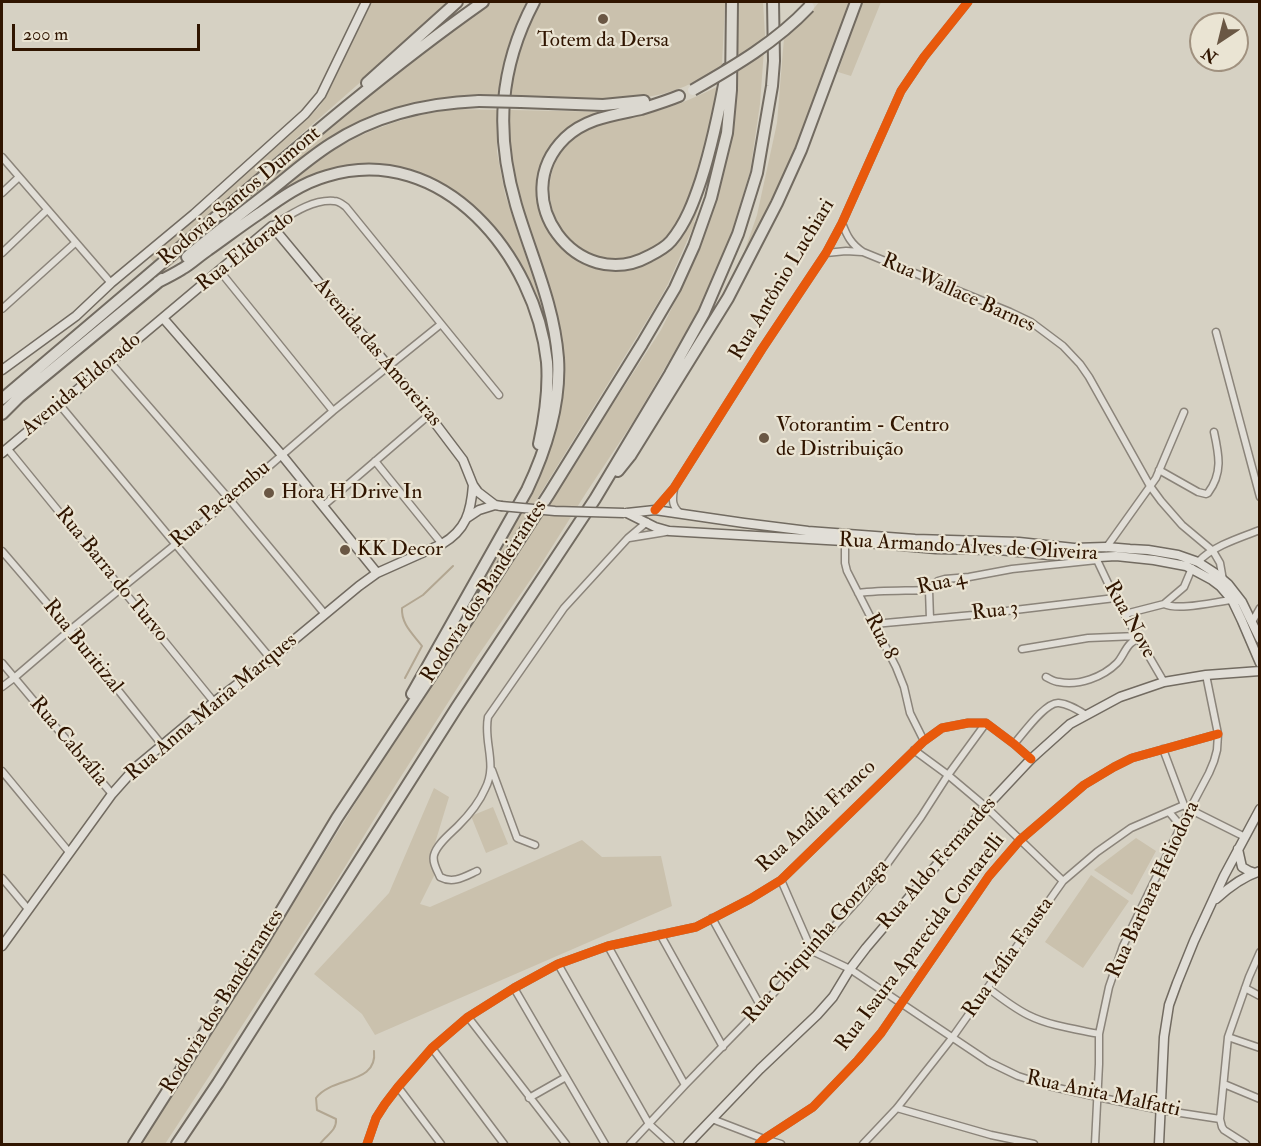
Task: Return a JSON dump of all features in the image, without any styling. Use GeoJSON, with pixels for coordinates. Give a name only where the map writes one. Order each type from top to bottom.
{"type":"FeatureCollection","features":[{"type":"Feature","properties":{"kind":"highway"},"geometry":{"type":"LineString","coordinates":[[296,148],[322,120],[457,2]]}},
{"type":"Feature","properties":{"kind":"highway","name":"Rodovia Santos Dumont"},"geometry":{"type":"LineString","coordinates":[[2,399],[296,148],[437,35],[483,2]]}},
{"type":"Feature","properties":{"kind":"highway"},"geometry":{"type":"LineString","coordinates":[[373,762],[514,515],[540,464],[552,421],[558,360],[552,315],[516,205],[503,137],[507,77],[519,36],[534,2]]}},
{"type":"Feature","properties":{"kind":"highway","name":"Rodovia dos Bandeirantes"},"geometry":{"type":"LineString","coordinates":[[134,1144],[263,941],[337,818],[549,494],[675,288],[694,246],[721,160],[732,90],[732,2]]}},
{"type":"Feature","properties":{"kind":"highway","name":"Rodovia dos Bandeirantes"},"geometry":{"type":"LineString","coordinates":[[177,1144],[457,707],[594,499],[704,313],[738,234],[757,173],[772,86],[773,2]]}},
{"type":"Feature","properties":{"kind":"highway"},"geometry":{"type":"LineString","coordinates":[[594,499],[630,456],[707,332],[748,260],[801,150],[856,2]]}},
{"type":"Feature","properties":{"kind":"highway"},"geometry":{"type":"LineString","coordinates":[[732,42],[716,126],[708,158],[690,209],[676,235],[660,250],[643,260],[632,263],[604,264],[581,255],[561,240],[545,211],[542,189],[549,161],[567,136],[582,125],[599,118],[658,104],[693,90],[725,72],[768,43],[810,4]]}},
{"type":"Feature","properties":{"kind":"highway","name":"Rodovia Santos Dumont"},"geometry":{"type":"LineString","coordinates":[[2,414],[19,397],[213,235],[300,166],[348,133],[378,120],[423,107],[457,102],[603,105],[629,104],[679,96]]}},
{"type":"Feature","properties":{"kind":"highway"},"geometry":{"type":"LineString","coordinates":[[158,282],[183,269],[279,200],[326,176],[358,170],[394,172],[428,182],[454,197],[495,236],[512,260],[532,302],[547,360],[548,379],[544,420],[534,464],[514,515]]}},
{"type":"Feature","properties":{"kind":"highway"},"geometry":{"type":"LineString","coordinates":[[2,389],[30,374]]}},
{"type":"Feature","properties":{"kind":"main road"},"geometry":{"type":"LineString","coordinates":[[2,370],[63,326],[194,214],[315,104],[366,2]]}},
{"type":"Feature","properties":{"kind":"main road","name":"Rua Eldorado"},"geometry":{"type":"LineString","coordinates":[[164,318],[272,226]]}},
{"type":"Feature","properties":{"kind":"main road","name":"Avenida das Amoreiras"},"geometry":{"type":"LineString","coordinates":[[272,226],[429,414],[463,460],[473,485],[482,496],[498,506]]}},
{"type":"Feature","properties":{"kind":"main road"},"geometry":{"type":"LineString","coordinates":[[164,318],[281,454],[377,573],[442,544],[455,535],[467,518],[473,485]]}},
{"type":"Feature","properties":{"kind":"main road","name":"Avenida Eldorado"},"geometry":{"type":"LineString","coordinates":[[4,451],[164,318]]}},
{"type":"Feature","properties":{"kind":"main road"},"geometry":{"type":"LineString","coordinates":[[467,518],[479,510],[498,506]]}},
{"type":"Feature","properties":{"kind":"main road","name":"Rua Armando Alves de Oliveira"},"geometry":{"type":"LineString","coordinates":[[498,506],[555,511],[625,513],[656,510],[936,549],[999,550],[1098,559],[1116,556],[1195,565],[1220,586],[1232,600],[1259,659]]}},
{"type":"Feature","properties":{"kind":"main road"},"geometry":{"type":"LineString","coordinates":[[647,522],[656,510]]}},
{"type":"Feature","properties":{"kind":"main road","name":"Rua Armando Alves de Oliveira"},"geometry":{"type":"LineString","coordinates":[[625,513],[669,531],[1019,542],[1074,548],[1148,550],[1178,555],[1215,573],[1223,580],[1239,597],[1260,639]]}},
{"type":"Feature","properties":{"kind":"main road"},"geometry":{"type":"LineString","coordinates":[[679,531],[683,523],[683,515]]}},
{"type":"Feature","properties":{"kind":"main road","name":"Rua Anna Maria Marques"},"geometry":{"type":"LineString","coordinates":[[2,946],[112,794],[136,767],[214,702],[271,659],[324,613],[377,573]]}},
{"type":"Feature","properties":{"kind":"main road"},"geometry":{"type":"LineString","coordinates":[[1245,671],[1259,659]]}},
{"type":"Feature","properties":{"kind":"main road","name":"Rua Aldo Fernandes"},"geometry":{"type":"LineString","coordinates":[[688,1144],[759,1069],[817,1015],[833,997],[850,969],[887,922],[986,807],[1031,759],[1070,724],[1120,698],[1164,682],[1206,675],[1260,671]]}},
{"type":"Feature","properties":{"kind":"main road"},"geometry":{"type":"LineString","coordinates":[[1160,1144],[1164,1037],[1169,1005],[1194,941],[1260,809]]}},
{"type":"Feature","properties":{"kind":"main road"},"geometry":{"type":"LineString","coordinates":[[1238,849],[1242,867],[1257,872]]}},
{"type":"Feature","properties":{"kind":"main road"},"geometry":{"type":"LineString","coordinates":[[1213,902],[1244,877],[1257,872]]}},
{"type":"Feature","properties":{"kind":"street","name":"Rua Antônio Luchiari"},"geometry":{"type":"LineString","coordinates":[[656,510],[674,488],[826,253],[842,223],[901,91],[924,57],[968,2]]}},
{"type":"Feature","properties":{"kind":"street"},"geometry":{"type":"LineString","coordinates":[[2,157],[111,283]]}},
{"type":"Feature","properties":{"kind":"street"},"geometry":{"type":"LineString","coordinates":[[2,193],[19,177]]}},
{"type":"Feature","properties":{"kind":"street","name":"Rua Eldorado"},"geometry":{"type":"LineString","coordinates":[[272,226],[306,207],[327,201],[335,201],[346,207],[441,324]]}},
{"type":"Feature","properties":{"kind":"street"},"geometry":{"type":"LineString","coordinates":[[2,253],[47,210]]}},
{"type":"Feature","properties":{"kind":"street","name":"Rua Wallace Barnes"},"geometry":{"type":"LineString","coordinates":[[842,223],[848,239],[863,252],[1010,312],[1030,322],[1064,346],[1089,377],[1150,486],[1182,525],[1213,551]]}},
{"type":"Feature","properties":{"kind":"street"},"geometry":{"type":"LineString","coordinates":[[2,309],[75,243]]}},
{"type":"Feature","properties":{"kind":"street","name":"Rua Wallace Barnes"},"geometry":{"type":"LineString","coordinates":[[826,253],[863,252]]}},
{"type":"Feature","properties":{"kind":"street"},"geometry":{"type":"LineString","coordinates":[[219,270],[333,411]]}},
{"type":"Feature","properties":{"kind":"street"},"geometry":{"type":"LineString","coordinates":[[441,324],[499,395]]}},
{"type":"Feature","properties":{"kind":"street","name":"Rua Pacaembu"},"geometry":{"type":"LineString","coordinates":[[2,687],[230,500],[281,454],[388,365],[441,324]]}},
{"type":"Feature","properties":{"kind":"street"},"geometry":{"type":"LineString","coordinates":[[1216,332],[1260,497]]}},
{"type":"Feature","properties":{"kind":"street"},"geometry":{"type":"LineString","coordinates":[[110,362],[324,613]]}},
{"type":"Feature","properties":{"kind":"street"},"geometry":{"type":"LineString","coordinates":[[59,404],[271,659]]}},
{"type":"Feature","properties":{"kind":"street"},"geometry":{"type":"LineString","coordinates":[[1098,559],[1156,478],[1184,412]]}},
{"type":"Feature","properties":{"kind":"street"},"geometry":{"type":"LineString","coordinates":[[323,506],[429,414]]}},
{"type":"Feature","properties":{"kind":"street"},"geometry":{"type":"LineString","coordinates":[[1159,470],[1198,492],[1206,494],[1210,492],[1220,458],[1214,432]]}},
{"type":"Feature","properties":{"kind":"street","name":"Rua Barra do Turvo"},"geometry":{"type":"LineString","coordinates":[[4,451],[122,588],[214,702]]}},
{"type":"Feature","properties":{"kind":"street"},"geometry":{"type":"LineString","coordinates":[[375,461],[442,544]]}},
{"type":"Feature","properties":{"kind":"street"},"geometry":{"type":"LineString","coordinates":[[674,488],[673,504],[675,509],[683,515]]}},
{"type":"Feature","properties":{"kind":"street"},"geometry":{"type":"LineString","coordinates":[[535,845],[517,838],[492,769],[488,717],[564,608],[628,538],[647,522]]}},
{"type":"Feature","properties":{"kind":"street"},"geometry":{"type":"LineString","coordinates":[[1125,614],[1164,604],[1184,587],[1195,565],[1203,557],[1260,530]]}},
{"type":"Feature","properties":{"kind":"street"},"geometry":{"type":"LineString","coordinates":[[628,538],[669,531]]}},
{"type":"Feature","properties":{"kind":"street","name":"Rua 8"},"geometry":{"type":"LineString","coordinates":[[845,537],[845,563],[850,580],[900,676],[910,713],[924,741]]}},
{"type":"Feature","properties":{"kind":"street","name":"Rua Buritizal"},"geometry":{"type":"LineString","coordinates":[[2,551],[70,630],[162,745]]}},
{"type":"Feature","properties":{"kind":"street"},"geometry":{"type":"LineString","coordinates":[[1213,551],[1220,563],[1223,580]]}},
{"type":"Feature","properties":{"kind":"street","name":"Rua 4"},"geometry":{"type":"LineString","coordinates":[[858,593],[929,590],[938,581],[945,579],[969,578],[1012,569],[1098,559]]}},
{"type":"Feature","properties":{"kind":"street","name":"Rua Nove"},"geometry":{"type":"LineString","coordinates":[[1098,559],[1115,598],[1164,682]]}},
{"type":"Feature","properties":{"kind":"street"},"geometry":{"type":"LineString","coordinates":[[929,590],[930,619]]}},
{"type":"Feature","properties":{"kind":"street","name":"Rua 3"},"geometry":{"type":"LineString","coordinates":[[874,624],[1115,598]]}},
{"type":"Feature","properties":{"kind":"street"},"geometry":{"type":"LineString","coordinates":[[1164,604],[1170,607],[1181,607],[1232,600]]}},
{"type":"Feature","properties":{"kind":"street"},"geometry":{"type":"LineString","coordinates":[[1252,622],[1260,608]]}},
{"type":"Feature","properties":{"kind":"street"},"geometry":{"type":"LineString","coordinates":[[1022,649],[1089,638],[1138,637]]}},
{"type":"Feature","properties":{"kind":"street"},"geometry":{"type":"LineString","coordinates":[[1046,677],[1057,682],[1075,683],[1091,678],[1116,664],[1138,637]]}},
{"type":"Feature","properties":{"kind":"street","name":"Rua Cabrália"},"geometry":{"type":"LineString","coordinates":[[2,663],[112,794]]}},
{"type":"Feature","properties":{"kind":"street","name":"Rua Barbara Heliodora"},"geometry":{"type":"LineString","coordinates":[[1095,1144],[1099,1034],[1109,987],[1123,946],[1181,826],[1186,807],[1214,761],[1217,750],[1218,734],[1206,675]]}},
{"type":"Feature","properties":{"kind":"street"},"geometry":{"type":"LineString","coordinates":[[1014,744],[1049,705],[1059,703],[1071,706],[1086,715]]}},
{"type":"Feature","properties":{"kind":"street","name":"Rua Anália Franco"},"geometry":{"type":"LineString","coordinates":[[367,1144],[376,1118],[398,1087],[432,1048],[468,1017],[513,988],[558,964],[608,946],[696,927],[750,899],[781,880],[924,741],[942,728],[968,723],[986,723]]}},
{"type":"Feature","properties":{"kind":"street"},"geometry":{"type":"LineString","coordinates":[[986,723],[1031,759]]}},
{"type":"Feature","properties":{"kind":"street","name":"Rua Chiquinha Gonzaga"},"geometry":{"type":"LineString","coordinates":[[630,1144],[761,1007],[882,871],[986,723]]}},
{"type":"Feature","properties":{"kind":"street","name":"Rua Isaura Aparecida Contarelli"},"geometry":{"type":"LineString","coordinates":[[761,1142],[813,1107],[858,1060],[881,1033],[989,876],[1020,840],[1076,791],[1100,775],[1132,758],[1218,734]]}},
{"type":"Feature","properties":{"kind":"street"},"geometry":{"type":"LineString","coordinates":[[1164,749],[1186,807],[1245,837]]}},
{"type":"Feature","properties":{"kind":"street"},"geometry":{"type":"LineString","coordinates":[[914,750],[986,807],[1063,881]]}},
{"type":"Feature","properties":{"kind":"street"},"geometry":{"type":"LineString","coordinates":[[477,871],[460,879],[448,880],[440,877],[434,862],[434,855],[440,844],[460,824],[479,799],[492,769]]}},
{"type":"Feature","properties":{"kind":"street"},"geometry":{"type":"LineString","coordinates":[[2,771],[69,852]]}},
{"type":"Feature","properties":{"kind":"street","name":"Rua Itália Fausta"},"geometry":{"type":"LineString","coordinates":[[863,1144],[897,1108],[952,1038],[1063,881],[1097,852],[1131,828],[1186,807]]}},
{"type":"Feature","properties":{"kind":"street"},"geometry":{"type":"LineString","coordinates":[[1169,812],[1181,826]]}},
{"type":"Feature","properties":{"kind":"street"},"geometry":{"type":"LineString","coordinates":[[2,878],[28,909]]}},
{"type":"Feature","properties":{"kind":"street"},"geometry":{"type":"LineString","coordinates":[[781,880],[812,951]]}},
{"type":"Feature","properties":{"kind":"street"},"geometry":{"type":"LineString","coordinates":[[712,918],[761,1007]]}},
{"type":"Feature","properties":{"kind":"street"},"geometry":{"type":"LineString","coordinates":[[660,934],[723,1047]]}},
{"type":"Feature","properties":{"kind":"street"},"geometry":{"type":"LineString","coordinates":[[608,946],[685,1085]]}},
{"type":"Feature","properties":{"kind":"street","name":"Rua Anita Malfatti"},"geometry":{"type":"LineString","coordinates":[[812,951],[850,969],[989,1062],[1018,1076],[1098,1097],[1221,1119]]}},
{"type":"Feature","properties":{"kind":"street"},"geometry":{"type":"LineString","coordinates":[[1246,1144],[1223,1128],[1221,1119],[1228,1037],[1260,952]]}},
{"type":"Feature","properties":{"kind":"street"},"geometry":{"type":"LineString","coordinates":[[558,964],[649,1124],[671,1144]]}},
{"type":"Feature","properties":{"kind":"street"},"geometry":{"type":"LineString","coordinates":[[513,988],[605,1144]]}},
{"type":"Feature","properties":{"kind":"street"},"geometry":{"type":"LineString","coordinates":[[988,988],[1030,1016],[1056,1025],[1099,1034]]}},
{"type":"Feature","properties":{"kind":"street"},"geometry":{"type":"LineString","coordinates":[[1245,988],[1260,996]]}},
{"type":"Feature","properties":{"kind":"street"},"geometry":{"type":"LineString","coordinates":[[468,1017],[567,1144]]}},
{"type":"Feature","properties":{"kind":"street"},"geometry":{"type":"LineString","coordinates":[[1228,1037],[1260,1048]]}},
{"type":"Feature","properties":{"kind":"street"},"geometry":{"type":"LineString","coordinates":[[432,1048],[504,1144]]}},
{"type":"Feature","properties":{"kind":"street"},"geometry":{"type":"LineString","coordinates":[[529,1098],[566,1077]]}},
{"type":"Feature","properties":{"kind":"street"},"geometry":{"type":"LineString","coordinates":[[1224,1084],[1260,1099]]}},
{"type":"Feature","properties":{"kind":"street"},"geometry":{"type":"LineString","coordinates":[[398,1087],[441,1144]]}},
{"type":"Feature","properties":{"kind":"street"},"geometry":{"type":"LineString","coordinates":[[897,1108],[991,1135],[1034,1144]]}},
{"type":"Feature","properties":{"kind":"street"},"geometry":{"type":"LineString","coordinates":[[712,1119],[761,1142],[781,1144]]}},
{"type":"Feature","properties":{"kind":"street"},"geometry":{"type":"LineString","coordinates":[[1230,1144],[1233,1135]]}},
{"type":"Feature","properties":{"kind":"shaded area"},"geometry":{"type":"Polygon","coordinates":[[[371,2],[452,2],[154,263],[149,256],[224,193],[320,106],[371,2]]]}},
{"type":"Feature","properties":{"kind":"shaded area"},"geometry":{"type":"Polygon","coordinates":[[[490,2],[526,2],[508,48],[498,96],[435,101],[305,156],[162,273],[161,271],[363,99],[490,2]]]}},
{"type":"Feature","properties":{"kind":"shaded area"},"geometry":{"type":"Polygon","coordinates":[[[539,2],[725,2],[722,65],[690,84],[648,97],[577,101],[508,97],[518,52],[539,2]]]}},
{"type":"Feature","properties":{"kind":"shaded area"},"geometry":{"type":"Polygon","coordinates":[[[737,2],[763,2],[765,36],[760,104],[750,172],[731,235],[703,303],[633,422],[538,569],[477,657],[335,883],[165,1144],[140,1144],[391,746],[661,330],[698,249],[718,193],[725,165],[736,93],[737,2]]]}},
{"type":"Feature","properties":{"kind":"shaded area"},"geometry":{"type":"Polygon","coordinates":[[[819,2],[851,2],[779,190],[741,261],[757,215],[777,123],[784,38],[819,2]]]}},
{"type":"Feature","properties":{"kind":"shaded area"},"geometry":{"type":"Polygon","coordinates":[[[862,2],[881,2],[851,76],[838,72],[862,2]]]}},
{"type":"Feature","properties":{"kind":"shaded area"},"geometry":{"type":"Polygon","coordinates":[[[721,85],[694,187],[682,216],[668,237],[646,253],[626,258],[603,257],[583,249],[567,236],[556,219],[550,199],[551,179],[558,158],[572,140],[602,123],[665,109],[721,85]]]}},
{"type":"Feature","properties":{"kind":"shaded area"},"geometry":{"type":"Polygon","coordinates":[[[456,109],[497,110],[497,152],[505,194],[546,318],[553,362],[552,390],[528,283],[453,192],[368,167],[280,195],[279,192],[317,161],[354,139],[403,120],[456,109]]]}},
{"type":"Feature","properties":{"kind":"shaded area"},"geometry":{"type":"Polygon","coordinates":[[[510,110],[606,112],[589,116],[568,128],[553,145],[541,166],[537,188],[539,209],[547,229],[560,246],[577,259],[597,267],[621,269],[638,267],[655,261],[675,241],[705,188],[695,223],[657,304],[537,499],[527,520],[470,602],[519,514],[563,366],[552,299],[516,182],[510,141],[510,110]]]}},
{"type":"Feature","properties":{"kind":"shaded area"},"geometry":{"type":"Polygon","coordinates":[[[434,788],[449,797],[432,853],[435,874],[420,904],[430,907],[582,840],[602,857],[661,856],[672,906],[375,1035],[362,1014],[314,974],[389,893],[434,788]]]}},
{"type":"Feature","properties":{"kind":"shaded area"},"geometry":{"type":"Polygon","coordinates":[[[493,807],[508,844],[486,853],[471,816],[493,807]]]}},
{"type":"Feature","properties":{"kind":"shaded area"},"geometry":{"type":"Polygon","coordinates":[[[1136,838],[1156,851],[1132,895],[1094,870],[1136,838]]]}},
{"type":"Feature","properties":{"kind":"shaded area"},"geometry":{"type":"Polygon","coordinates":[[[1091,875],[1129,901],[1083,968],[1045,942],[1091,875]]]}},
{"type":"Feature","properties":{"kind":"waterway"},"geometry":{"type":"LineString","coordinates":[[405,678],[422,646],[403,619],[402,608],[423,595],[453,566]]}},
{"type":"Feature","properties":{"kind":"waterway"},"geometry":{"type":"LineString","coordinates":[[320,1144],[333,1130],[336,1119],[317,1110],[316,1098],[332,1086],[362,1075],[369,1070],[373,1062],[374,1051]]}},
{"type":"Feature","properties":{"kind":"cycle path"},"geometry":{"type":"LineString","coordinates":[[655,510],[674,488],[826,253],[842,223],[901,91],[924,57],[968,2]]}},
{"type":"Feature","properties":{"kind":"cycle path"},"geometry":{"type":"LineString","coordinates":[[367,1144],[376,1118],[398,1087],[432,1048],[468,1017],[558,964],[608,946],[696,927],[750,899],[781,880],[924,741],[942,728],[968,723],[986,723],[1031,759]]}},
{"type":"Feature","properties":{"kind":"cycle path"},"geometry":{"type":"LineString","coordinates":[[759,1144],[813,1107],[858,1060],[881,1033],[989,876],[1020,840],[1084,785],[1114,767],[1132,758],[1218,734]]}},
{"type":"Feature","properties":{"kind":"place","name":"Totem da Dersa"},"geometry":{"type":"Point","coordinates":[603,19]}},
{"type":"Feature","properties":{"kind":"place","name":"Votorantim - Centro de Distribuição"},"geometry":{"type":"Point","coordinates":[764,438]}},
{"type":"Feature","properties":{"kind":"place","name":"Hora H Drive In"},"geometry":{"type":"Point","coordinates":[269,493]}},
{"type":"Feature","properties":{"kind":"place","name":"KK Decor"},"geometry":{"type":"Point","coordinates":[345,550]}}]}
